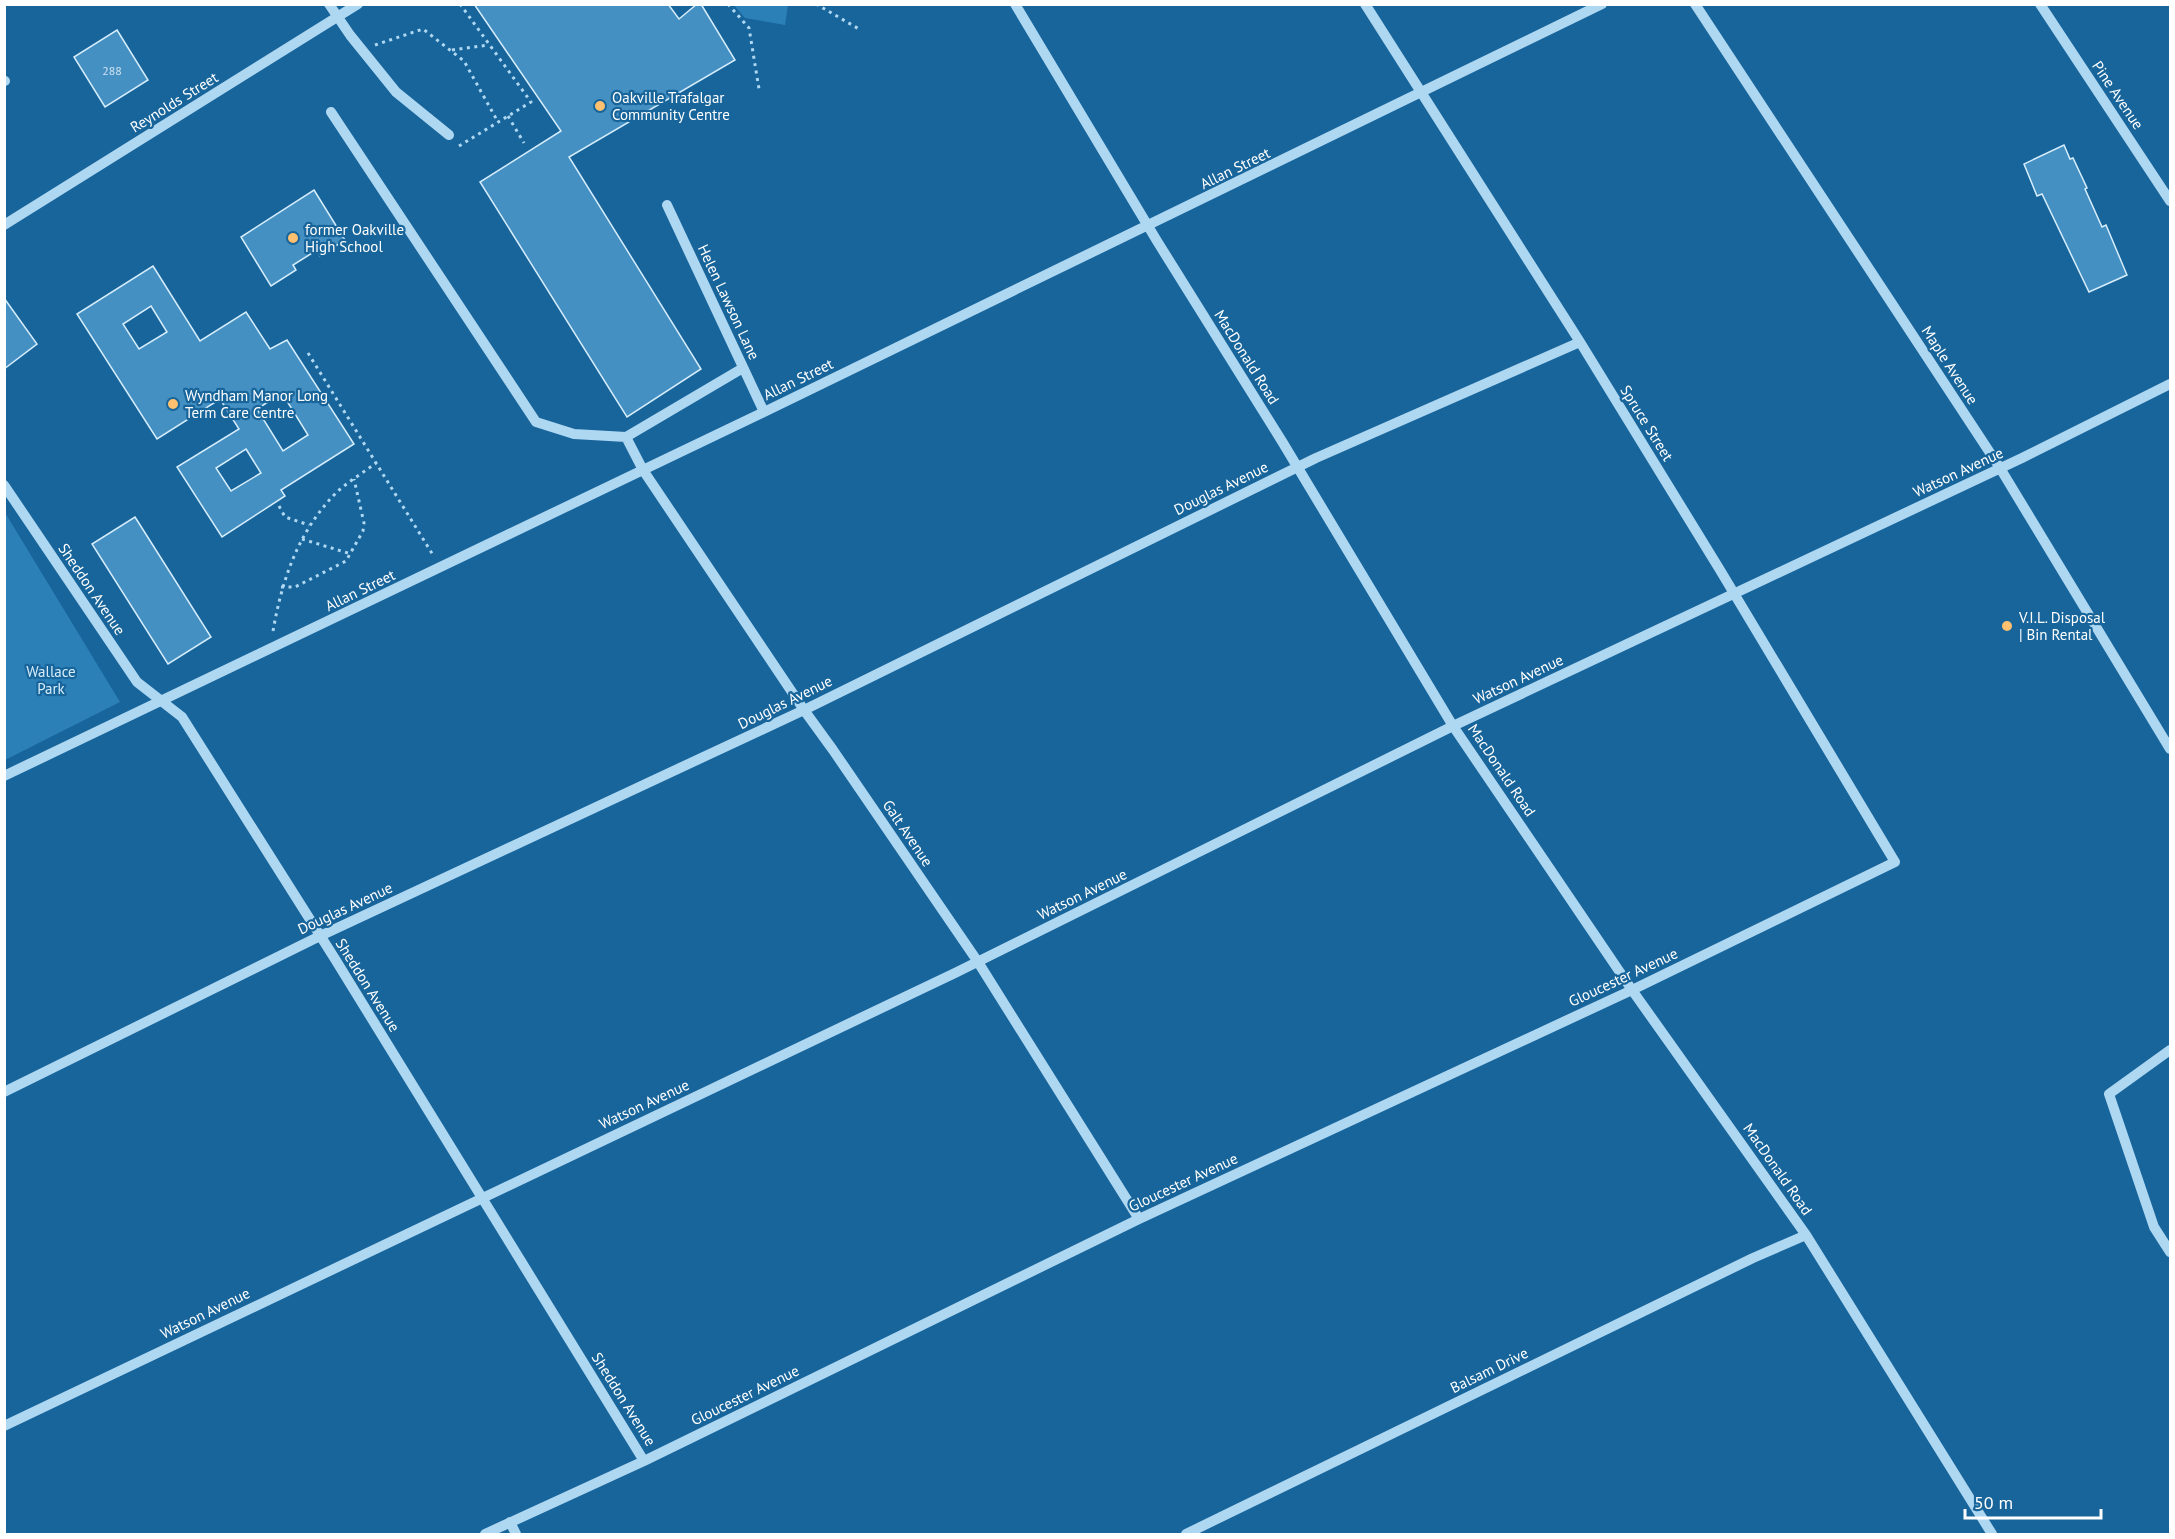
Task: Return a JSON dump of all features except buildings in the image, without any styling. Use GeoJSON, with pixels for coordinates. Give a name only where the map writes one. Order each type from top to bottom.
{"type":"FeatureCollection","features":[{"type":"Feature","properties":{"kind":"street"},"geometry":{"type":"LineString","coordinates":[[329,4],[337,18],[396,92],[449,135]]}},
{"type":"Feature","properties":{"kind":"street","name":"Reynolds Street"},"geometry":{"type":"LineString","coordinates":[[4,225],[358,4]]}},
{"type":"Feature","properties":{"kind":"street","name":"MacDonald Road"},"geometry":{"type":"LineString","coordinates":[[1014,4],[1454,726],[1632,990],[1806,1235],[1992,1534]]}},
{"type":"Feature","properties":{"kind":"street","name":"Spruce Street"},"geometry":{"type":"LineString","coordinates":[[1365,4],[1580,342],[1895,862]]}},
{"type":"Feature","properties":{"kind":"street","name":"Allan Street"},"geometry":{"type":"LineString","coordinates":[[4,776],[164,702],[1421,94],[1602,4]]}},
{"type":"Feature","properties":{"kind":"street","name":"Maple Avenue"},"geometry":{"type":"LineString","coordinates":[[1695,4],[2000,468],[2170,749]]}},
{"type":"Feature","properties":{"kind":"street","name":"Pine Avenue"},"geometry":{"type":"LineString","coordinates":[[2040,4],[2170,201]]}},
{"type":"Feature","properties":{"kind":"street"},"geometry":{"type":"LineString","coordinates":[[331,112],[536,422],[574,434],[626,437],[743,368]]}},
{"type":"Feature","properties":{"kind":"street","name":"Helen Lawson Lane"},"geometry":{"type":"LineString","coordinates":[[666,205],[764,412]]}},
{"type":"Feature","properties":{"kind":"street","name":"Douglas Avenue"},"geometry":{"type":"LineString","coordinates":[[4,1092],[320,936],[804,710],[1298,467],[1580,342]]}},
{"type":"Feature","properties":{"kind":"street","name":"Watson Avenue"},"geometry":{"type":"LineString","coordinates":[[4,1426],[978,962],[1454,726],[2000,468],[2170,384]]}},
{"type":"Feature","properties":{"kind":"street","name":"Galt Avenue"},"geometry":{"type":"LineString","coordinates":[[626,437],[643,470],[804,710],[978,962],[1139,1219]]}},
{"type":"Feature","properties":{"kind":"street","name":"Sheddon Avenue"},"geometry":{"type":"LineString","coordinates":[[4,485],[137,682],[182,717],[644,1461]]}},
{"type":"Feature","properties":{"kind":"street","name":"Gloucester Avenue"},"geometry":{"type":"LineString","coordinates":[[485,1534],[644,1461],[1139,1219],[1632,990],[1895,862]]}},
{"type":"Feature","properties":{"kind":"street"},"geometry":{"type":"LineString","coordinates":[[2170,1050],[2109,1094],[2154,1227],[2170,1252]]}},
{"type":"Feature","properties":{"kind":"street","name":"Balsam Drive"},"geometry":{"type":"LineString","coordinates":[[1186,1534],[1753,1258],[1806,1235]]}},
{"type":"Feature","properties":{"kind":"street"},"geometry":{"type":"LineString","coordinates":[[510,1522],[516,1534]]}},
{"type":"Feature","properties":{"kind":"path"},"geometry":{"type":"LineString","coordinates":[[457,147],[531,102],[460,4]]}},
{"type":"Feature","properties":{"kind":"path"},"geometry":{"type":"LineString","coordinates":[[728,4],[749,28],[759,89]]}},
{"type":"Feature","properties":{"kind":"path"},"geometry":{"type":"LineString","coordinates":[[816,4],[859,29]]}},
{"type":"Feature","properties":{"kind":"path"},"geometry":{"type":"LineString","coordinates":[[370,38],[375,45],[423,29],[464,61],[498,122]]}},
{"type":"Feature","properties":{"kind":"path"},"geometry":{"type":"LineString","coordinates":[[451,51],[489,45]]}},
{"type":"Feature","properties":{"kind":"path"},"geometry":{"type":"LineString","coordinates":[[507,116],[524,143]]}},
{"type":"Feature","properties":{"kind":"path"},"geometry":{"type":"LineString","coordinates":[[308,353],[441,568]]}},
{"type":"Feature","properties":{"kind":"path"},"geometry":{"type":"LineString","coordinates":[[269,651],[281,587],[309,525],[336,493],[376,463]]}},
{"type":"Feature","properties":{"kind":"path"},"geometry":{"type":"LineString","coordinates":[[281,587],[295,587],[346,561],[351,554],[363,531],[364,524],[354,479]]}},
{"type":"Feature","properties":{"kind":"path"},"geometry":{"type":"LineString","coordinates":[[279,506],[285,517],[309,525]]}},
{"type":"Feature","properties":{"kind":"path"},"geometry":{"type":"LineString","coordinates":[[302,539],[351,554]]}},
{"type":"Feature","properties":{"kind":"green space"},"geometry":{"type":"Polygon","coordinates":[[[734,5],[788,5],[785,25],[745,18],[734,5]]]}},
{"type":"Feature","properties":{"kind":"green space","name":"Wallace Park"},"geometry":{"type":"Polygon","coordinates":[[[4,511],[120,702],[5,760],[4,760],[4,511]]]}},
{"type":"Feature","properties":{"kind":"place","name":"Oakville Trafalgar Community Centre"},"geometry":{"type":"Point","coordinates":[600,106]}},
{"type":"Feature","properties":{"kind":"place","name":"former Oakville High School"},"geometry":{"type":"Point","coordinates":[293,238]}},
{"type":"Feature","properties":{"kind":"place","name":"Wyndham Manor Long Term Care Centre"},"geometry":{"type":"Point","coordinates":[173,404]}},
{"type":"Feature","properties":{"kind":"place","name":"V.I.L. Disposal | Bin Rental"},"geometry":{"type":"Point","coordinates":[2007,626]}}]}
